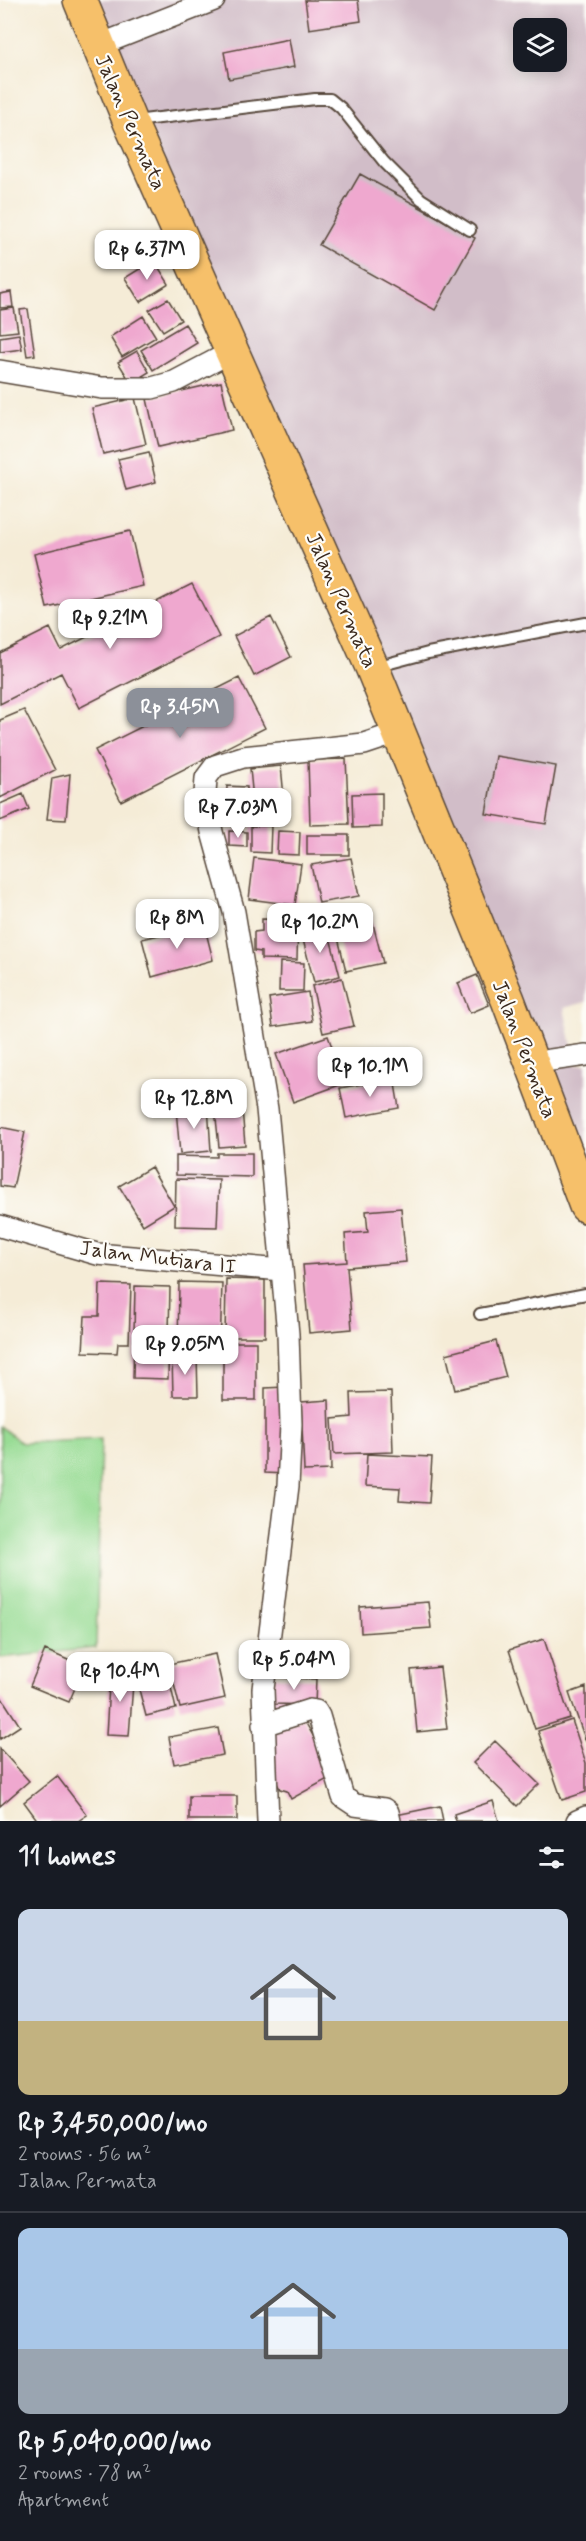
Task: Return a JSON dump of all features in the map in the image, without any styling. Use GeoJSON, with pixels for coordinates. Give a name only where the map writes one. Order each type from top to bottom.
{"type":"FeatureCollection","features":[{"type":"Feature","properties":{"kind":"main road","name":"Jalan Permata"},"geometry":{"type":"LineString","coordinates":[[80,0],[130,122],[372,668],[508,1000],[530,1063],[576,1154],[586,1206]]}},
{"type":"Feature","properties":{"kind":"street"},"geometry":{"type":"LineString","coordinates":[[98,46],[214,0]]}},
{"type":"Feature","properties":{"kind":"street"},"geometry":{"type":"LineString","coordinates":[[0,371],[102,388],[152,388],[174,382],[233,351]]}},
{"type":"Feature","properties":{"kind":"street"},"geometry":{"type":"LineString","coordinates":[[268,1821],[263,1689],[288,1486],[291,1424],[288,1334],[267,1109],[234,912],[212,832],[205,795],[206,778],[215,766],[243,757],[363,744],[397,733]]}},
{"type":"Feature","properties":{"kind":"street"},"geometry":{"type":"LineString","coordinates":[[530,1063],[586,1055]]}},
{"type":"Feature","properties":{"kind":"street","name":"Jalan Mutiara II"},"geometry":{"type":"LineString","coordinates":[[0,1226],[97,1254],[282,1270]]}},
{"type":"Feature","properties":{"kind":"street"},"geometry":{"type":"LineString","coordinates":[[263,1725],[310,1710],[315,1711],[319,1716],[343,1797],[355,1805],[384,1809],[388,1812],[390,1821]]}},
{"type":"Feature","properties":{"kind":"street"},"geometry":{"type":"LineString","coordinates":[[577,1821],[586,1817]]}},
{"type":"Feature","properties":{"kind":"lane"},"geometry":{"type":"LineString","coordinates":[[130,122],[330,99],[341,108],[384,162],[421,199],[470,230]]}},
{"type":"Feature","properties":{"kind":"lane"},"geometry":{"type":"LineString","coordinates":[[372,668],[428,653],[586,623]]}},
{"type":"Feature","properties":{"kind":"lane"},"geometry":{"type":"LineString","coordinates":[[480,1314],[586,1294]]}},
{"type":"Feature","properties":{"kind":"shaded area"},"geometry":{"type":"Polygon","coordinates":[[[83,0],[586,0],[586,1002],[564,1008],[576,1065],[586,1064],[586,1199],[83,0]]]}},
{"type":"Feature","properties":{"kind":"green space"},"geometry":{"type":"Polygon","coordinates":[[[0,1426],[22,1443],[101,1439],[96,1648],[0,1658],[0,1426]]]}},
{"type":"Feature","properties":{"kind":"building"},"geometry":{"type":"Polygon","coordinates":[[[305,0],[358,0],[361,21],[309,29],[305,0]]]}},
{"type":"Feature","properties":{"kind":"building"},"geometry":{"type":"Polygon","coordinates":[[[289,39],[294,67],[229,79],[224,52],[289,39]]]}},
{"type":"Feature","properties":{"kind":"building"},"geometry":{"type":"Polygon","coordinates":[[[360,174],[475,238],[435,310],[319,245],[360,174]]]}},
{"type":"Feature","properties":{"kind":"building"},"geometry":{"type":"Polygon","coordinates":[[[154,260],[169,284],[140,302],[125,278],[154,260]]]}},
{"type":"Feature","properties":{"kind":"building"},"geometry":{"type":"Polygon","coordinates":[[[11,292],[13,307],[0,308],[0,294],[11,292]]]}},
{"type":"Feature","properties":{"kind":"building"},"geometry":{"type":"Polygon","coordinates":[[[168,299],[181,320],[163,331],[149,310],[168,299]]]}},
{"type":"Feature","properties":{"kind":"building"},"geometry":{"type":"Polygon","coordinates":[[[14,308],[18,331],[0,333],[0,310],[14,308]]]}},
{"type":"Feature","properties":{"kind":"building"},"geometry":{"type":"Polygon","coordinates":[[[28,309],[35,355],[27,356],[20,310],[28,309]]]}},
{"type":"Feature","properties":{"kind":"building"},"geometry":{"type":"Polygon","coordinates":[[[143,316],[156,337],[122,357],[110,337],[143,316]]]}},
{"type":"Feature","properties":{"kind":"building"},"geometry":{"type":"Polygon","coordinates":[[[185,324],[197,343],[153,370],[141,350],[185,324]]]}},
{"type":"Feature","properties":{"kind":"building"},"geometry":{"type":"Polygon","coordinates":[[[19,334],[22,349],[0,352],[0,337],[19,334]]]}},
{"type":"Feature","properties":{"kind":"building"},"geometry":{"type":"Polygon","coordinates":[[[137,351],[149,372],[131,383],[118,362],[137,351]]]}},
{"type":"Feature","properties":{"kind":"building"},"geometry":{"type":"Polygon","coordinates":[[[221,382],[232,430],[158,447],[147,399],[221,382]]]}},
{"type":"Feature","properties":{"kind":"building"},"geometry":{"type":"Polygon","coordinates":[[[135,398],[146,444],[103,454],[92,408],[135,398]]]}},
{"type":"Feature","properties":{"kind":"building"},"geometry":{"type":"Polygon","coordinates":[[[149,452],[156,482],[126,490],[118,459],[149,452]]]}},
{"type":"Feature","properties":{"kind":"building"},"geometry":{"type":"Polygon","coordinates":[[[130,531],[143,586],[47,608],[34,554],[130,531]]]}},
{"type":"Feature","properties":{"kind":"building"},"geometry":{"type":"Polygon","coordinates":[[[192,584],[219,637],[79,708],[61,673],[0,704],[0,653],[50,628],[61,650],[192,584]]]}},
{"type":"Feature","properties":{"kind":"building"},"geometry":{"type":"Polygon","coordinates":[[[271,617],[291,657],[254,676],[234,636],[271,617]]]}},
{"type":"Feature","properties":{"kind":"building"},"geometry":{"type":"Polygon","coordinates":[[[239,678],[265,728],[121,801],[95,750],[239,678]]]}},
{"type":"Feature","properties":{"kind":"building"},"geometry":{"type":"Polygon","coordinates":[[[24,710],[55,770],[0,798],[0,720],[24,710]]]}},
{"type":"Feature","properties":{"kind":"building"},"geometry":{"type":"Polygon","coordinates":[[[496,756],[556,766],[546,824],[486,814],[496,756]]]}},
{"type":"Feature","properties":{"kind":"building"},"geometry":{"type":"Polygon","coordinates":[[[346,759],[349,824],[310,825],[308,760],[346,759]]]}},
{"type":"Feature","properties":{"kind":"building"},"geometry":{"type":"Polygon","coordinates":[[[281,766],[286,817],[255,820],[250,769],[281,766]]]}},
{"type":"Feature","properties":{"kind":"building"},"geometry":{"type":"Polygon","coordinates":[[[70,774],[66,820],[47,819],[52,778],[70,774]]]}},
{"type":"Feature","properties":{"kind":"building"},"geometry":{"type":"Polygon","coordinates":[[[227,786],[247,787],[247,811],[226,811],[227,786]]]}},
{"type":"Feature","properties":{"kind":"building"},"geometry":{"type":"Polygon","coordinates":[[[382,793],[382,827],[353,828],[352,794],[382,793]]]}},
{"type":"Feature","properties":{"kind":"building"},"geometry":{"type":"Polygon","coordinates":[[[23,794],[29,809],[0,821],[0,804],[23,794]]]}},
{"type":"Feature","properties":{"kind":"building"},"geometry":{"type":"Polygon","coordinates":[[[251,826],[271,826],[270,853],[251,852],[251,826]]]}},
{"type":"Feature","properties":{"kind":"building"},"geometry":{"type":"Polygon","coordinates":[[[229,831],[247,832],[247,847],[229,846],[229,831]]]}},
{"type":"Feature","properties":{"kind":"building"},"geometry":{"type":"Polygon","coordinates":[[[278,831],[300,832],[299,855],[277,854],[278,831]]]}},
{"type":"Feature","properties":{"kind":"building"},"geometry":{"type":"Polygon","coordinates":[[[307,835],[349,835],[349,855],[307,855],[307,835]]]}},
{"type":"Feature","properties":{"kind":"building"},"geometry":{"type":"Polygon","coordinates":[[[254,858],[301,864],[295,905],[249,899],[254,858]]]}},
{"type":"Feature","properties":{"kind":"building"},"geometry":{"type":"Polygon","coordinates":[[[351,858],[359,896],[319,903],[311,865],[351,858]]]}},
{"type":"Feature","properties":{"kind":"building"},"geometry":{"type":"Polygon","coordinates":[[[370,912],[383,963],[346,971],[334,921],[370,912]]]}},
{"type":"Feature","properties":{"kind":"building"},"geometry":{"type":"Polygon","coordinates":[[[262,919],[298,920],[297,960],[261,959],[261,952],[254,951],[254,932],[262,931],[262,919]]]}},
{"type":"Feature","properties":{"kind":"building"},"geometry":{"type":"Polygon","coordinates":[[[204,924],[213,960],[152,977],[142,939],[204,924]]]}},
{"type":"Feature","properties":{"kind":"building"},"geometry":{"type":"Polygon","coordinates":[[[327,926],[340,976],[314,982],[301,932],[327,926]]]}},
{"type":"Feature","properties":{"kind":"building"},"geometry":{"type":"Polygon","coordinates":[[[280,962],[304,963],[303,991],[279,991],[280,962]]]}},
{"type":"Feature","properties":{"kind":"building"},"geometry":{"type":"Polygon","coordinates":[[[477,975],[489,1005],[470,1013],[458,983],[477,975]]]}},
{"type":"Feature","properties":{"kind":"building"},"geometry":{"type":"Polygon","coordinates":[[[342,978],[354,1026],[323,1033],[312,986],[342,978]]]}},
{"type":"Feature","properties":{"kind":"building"},"geometry":{"type":"Polygon","coordinates":[[[308,992],[312,1021],[273,1027],[269,998],[308,992]]]}},
{"type":"Feature","properties":{"kind":"building"},"geometry":{"type":"Polygon","coordinates":[[[328,1036],[345,1083],[293,1102],[276,1054],[328,1036]]]}},
{"type":"Feature","properties":{"kind":"building"},"geometry":{"type":"Polygon","coordinates":[[[394,1078],[399,1108],[346,1118],[340,1088],[394,1078]]]}},
{"type":"Feature","properties":{"kind":"building"},"geometry":{"type":"Polygon","coordinates":[[[241,1096],[245,1145],[219,1147],[214,1099],[241,1096]]]}},
{"type":"Feature","properties":{"kind":"building"},"geometry":{"type":"Polygon","coordinates":[[[208,1106],[211,1151],[180,1154],[176,1109],[208,1106]]]}},
{"type":"Feature","properties":{"kind":"building"},"geometry":{"type":"Polygon","coordinates":[[[0,1127],[25,1132],[13,1188],[0,1186],[0,1127]]]}},
{"type":"Feature","properties":{"kind":"building"},"geometry":{"type":"Polygon","coordinates":[[[217,1153],[252,1153],[252,1177],[176,1175],[176,1156],[217,1157],[217,1153]]]}},
{"type":"Feature","properties":{"kind":"building"},"geometry":{"type":"Polygon","coordinates":[[[151,1167],[174,1206],[143,1225],[119,1186],[151,1167]]]}},
{"type":"Feature","properties":{"kind":"building"},"geometry":{"type":"Polygon","coordinates":[[[176,1179],[219,1180],[217,1227],[175,1226],[176,1179]]]}},
{"type":"Feature","properties":{"kind":"building"},"geometry":{"type":"Polygon","coordinates":[[[401,1208],[406,1262],[347,1267],[352,1329],[309,1333],[303,1265],[347,1262],[345,1234],[368,1232],[366,1211],[401,1208]]]}},
{"type":"Feature","properties":{"kind":"building"},"geometry":{"type":"Polygon","coordinates":[[[226,1279],[265,1280],[265,1337],[225,1337],[226,1279]]]}},
{"type":"Feature","properties":{"kind":"building"},"geometry":{"type":"Polygon","coordinates":[[[179,1282],[222,1283],[220,1352],[178,1351],[179,1282]]]}},
{"type":"Feature","properties":{"kind":"building"},"geometry":{"type":"Polygon","coordinates":[[[100,1284],[131,1285],[129,1343],[118,1343],[117,1353],[83,1352],[85,1316],[99,1316],[100,1284]]]}},
{"type":"Feature","properties":{"kind":"building"},"geometry":{"type":"Polygon","coordinates":[[[135,1286],[170,1287],[168,1379],[133,1378],[135,1286]]]}},
{"type":"Feature","properties":{"kind":"building"},"geometry":{"type":"Polygon","coordinates":[[[496,1341],[506,1377],[455,1390],[446,1354],[496,1341]]]}},
{"type":"Feature","properties":{"kind":"building"},"geometry":{"type":"Polygon","coordinates":[[[223,1342],[256,1342],[256,1400],[223,1400],[223,1342]]]}},
{"type":"Feature","properties":{"kind":"building"},"geometry":{"type":"Polygon","coordinates":[[[172,1356],[197,1356],[198,1396],[173,1396],[172,1356]]]}},
{"type":"Feature","properties":{"kind":"building"},"geometry":{"type":"Polygon","coordinates":[[[285,1387],[286,1474],[265,1473],[265,1388],[285,1387]]]}},
{"type":"Feature","properties":{"kind":"building"},"geometry":{"type":"Polygon","coordinates":[[[391,1392],[393,1452],[334,1454],[332,1419],[352,1417],[351,1393],[391,1392]]]}},
{"type":"Feature","properties":{"kind":"building"},"geometry":{"type":"Polygon","coordinates":[[[329,1400],[331,1470],[304,1471],[301,1402],[329,1400]]]}},
{"type":"Feature","properties":{"kind":"building"},"geometry":{"type":"Polygon","coordinates":[[[367,1454],[432,1457],[429,1503],[399,1501],[400,1488],[365,1486],[367,1454]]]}},
{"type":"Feature","properties":{"kind":"building"},"geometry":{"type":"Polygon","coordinates":[[[428,1602],[431,1628],[361,1633],[360,1607],[428,1602]]]}},
{"type":"Feature","properties":{"kind":"building"},"geometry":{"type":"Polygon","coordinates":[[[544,1639],[570,1718],[535,1729],[509,1650],[544,1639]]]}},
{"type":"Feature","properties":{"kind":"building"},"geometry":{"type":"Polygon","coordinates":[[[45,1650],[84,1667],[69,1702],[30,1686],[45,1650]]]}},
{"type":"Feature","properties":{"kind":"building"},"geometry":{"type":"Polygon","coordinates":[[[215,1654],[225,1698],[180,1708],[169,1664],[215,1654]]]}},
{"type":"Feature","properties":{"kind":"building"},"geometry":{"type":"Polygon","coordinates":[[[440,1667],[447,1729],[417,1732],[411,1670],[440,1667]]]}},
{"type":"Feature","properties":{"kind":"building"},"geometry":{"type":"Polygon","coordinates":[[[110,1669],[134,1671],[129,1736],[106,1735],[110,1669]]]}},
{"type":"Feature","properties":{"kind":"building"},"geometry":{"type":"Polygon","coordinates":[[[167,1670],[176,1709],[146,1716],[136,1678],[167,1670]]]}},
{"type":"Feature","properties":{"kind":"building"},"geometry":{"type":"Polygon","coordinates":[[[274,1677],[316,1679],[315,1705],[273,1704],[274,1677]]]}},
{"type":"Feature","properties":{"kind":"building"},"geometry":{"type":"Polygon","coordinates":[[[586,1687],[586,1742],[569,1693],[586,1687]]]}},
{"type":"Feature","properties":{"kind":"building"},"geometry":{"type":"Polygon","coordinates":[[[0,1695],[20,1726],[0,1739],[0,1695]]]}},
{"type":"Feature","properties":{"kind":"building"},"geometry":{"type":"Polygon","coordinates":[[[303,1718],[335,1775],[291,1799],[287,1791],[280,1789],[268,1763],[267,1737],[303,1718]]]}},
{"type":"Feature","properties":{"kind":"building"},"geometry":{"type":"Polygon","coordinates":[[[572,1720],[586,1763],[586,1792],[562,1800],[538,1731],[572,1720]]]}},
{"type":"Feature","properties":{"kind":"building"},"geometry":{"type":"Polygon","coordinates":[[[218,1728],[223,1755],[174,1764],[169,1737],[218,1728]]]}},
{"type":"Feature","properties":{"kind":"building"},"geometry":{"type":"Polygon","coordinates":[[[495,1741],[539,1784],[517,1806],[473,1763],[495,1741]]]}},
{"type":"Feature","properties":{"kind":"building"},"geometry":{"type":"Polygon","coordinates":[[[0,1749],[29,1781],[0,1806],[0,1749]]]}},
{"type":"Feature","properties":{"kind":"building"},"geometry":{"type":"Polygon","coordinates":[[[57,1776],[87,1815],[78,1821],[38,1821],[24,1802],[57,1776]]]}},
{"type":"Feature","properties":{"kind":"building"},"geometry":{"type":"Polygon","coordinates":[[[189,1796],[237,1796],[237,1820],[189,1820],[189,1796]]]}},
{"type":"Feature","properties":{"kind":"building"},"geometry":{"type":"Polygon","coordinates":[[[493,1801],[499,1821],[456,1821],[454,1814],[493,1801]]]}},
{"type":"Feature","properties":{"kind":"building"},"geometry":{"type":"Polygon","coordinates":[[[440,1806],[443,1821],[393,1821],[391,1816],[440,1806]]]}}]}
